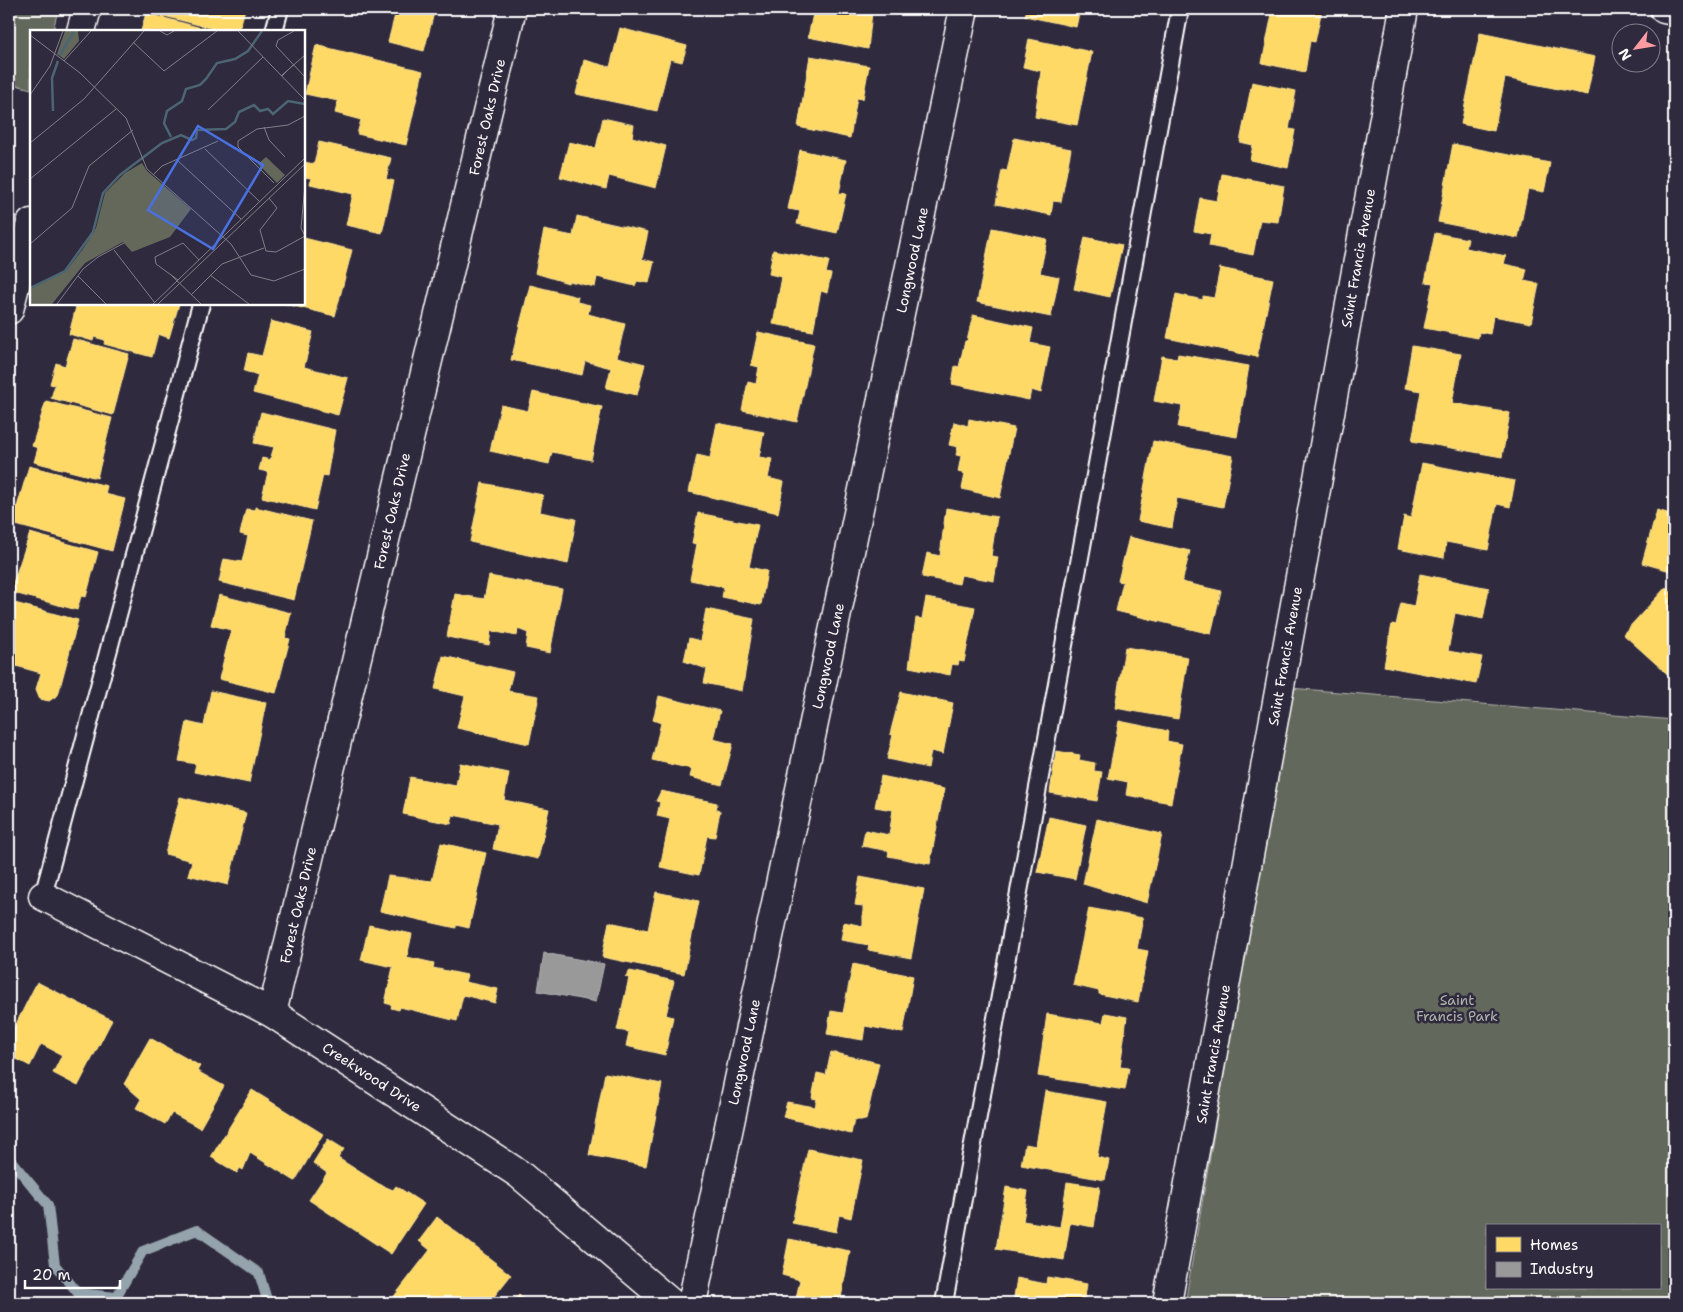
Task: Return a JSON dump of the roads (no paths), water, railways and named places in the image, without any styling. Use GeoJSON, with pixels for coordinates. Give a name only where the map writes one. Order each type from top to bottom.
{"type":"FeatureCollection","features":[{"type":"Feature","properties":{"kind":"street"},"geometry":{"type":"LineString","coordinates":[[81,30],[86,9]]}},
{"type":"Feature","properties":{"kind":"street","name":"Forest Oaks Drive"},"geometry":{"type":"LineString","coordinates":[[272,1013],[512,9]]}},
{"type":"Feature","properties":{"kind":"street","name":"Longwood Lane"},"geometry":{"type":"LineString","coordinates":[[692,1303],[964,9]]}},
{"type":"Feature","properties":{"kind":"street","name":"Saint Francis Avenue"},"geometry":{"type":"LineString","coordinates":[[1167,1303],[1404,9]]}},
{"type":"Feature","properties":{"kind":"street"},"geometry":{"type":"LineString","coordinates":[[1664,9],[1674,12]]}},
{"type":"Feature","properties":{"kind":"street"},"geometry":{"type":"LineString","coordinates":[[9,310],[30,227]]}},
{"type":"Feature","properties":{"kind":"street","name":"Creekwood Drive"},"geometry":{"type":"LineString","coordinates":[[43,896],[272,1013],[519,1174],[671,1303]]}},
{"type":"Feature","properties":{"kind":"lane"},"geometry":{"type":"LineString","coordinates":[[274,30],[280,9]]}},
{"type":"Feature","properties":{"kind":"lane"},"geometry":{"type":"LineString","coordinates":[[944,1303],[1180,9]]}},
{"type":"Feature","properties":{"kind":"lane"},"geometry":{"type":"LineString","coordinates":[[43,896],[201,305]]}},
{"type":"Feature","properties":{"kind":"waterway"},"geometry":{"type":"LineString","coordinates":[[9,1158],[48,1205],[55,1265],[78,1293],[116,1297],[143,1251],[197,1230],[259,1273],[268,1303]]}},
{"type":"Feature","properties":{"kind":"park label","name":"Saint Francis Park"},"geometry":{"type":"Point","coordinates":[1457,1008]}}]}
